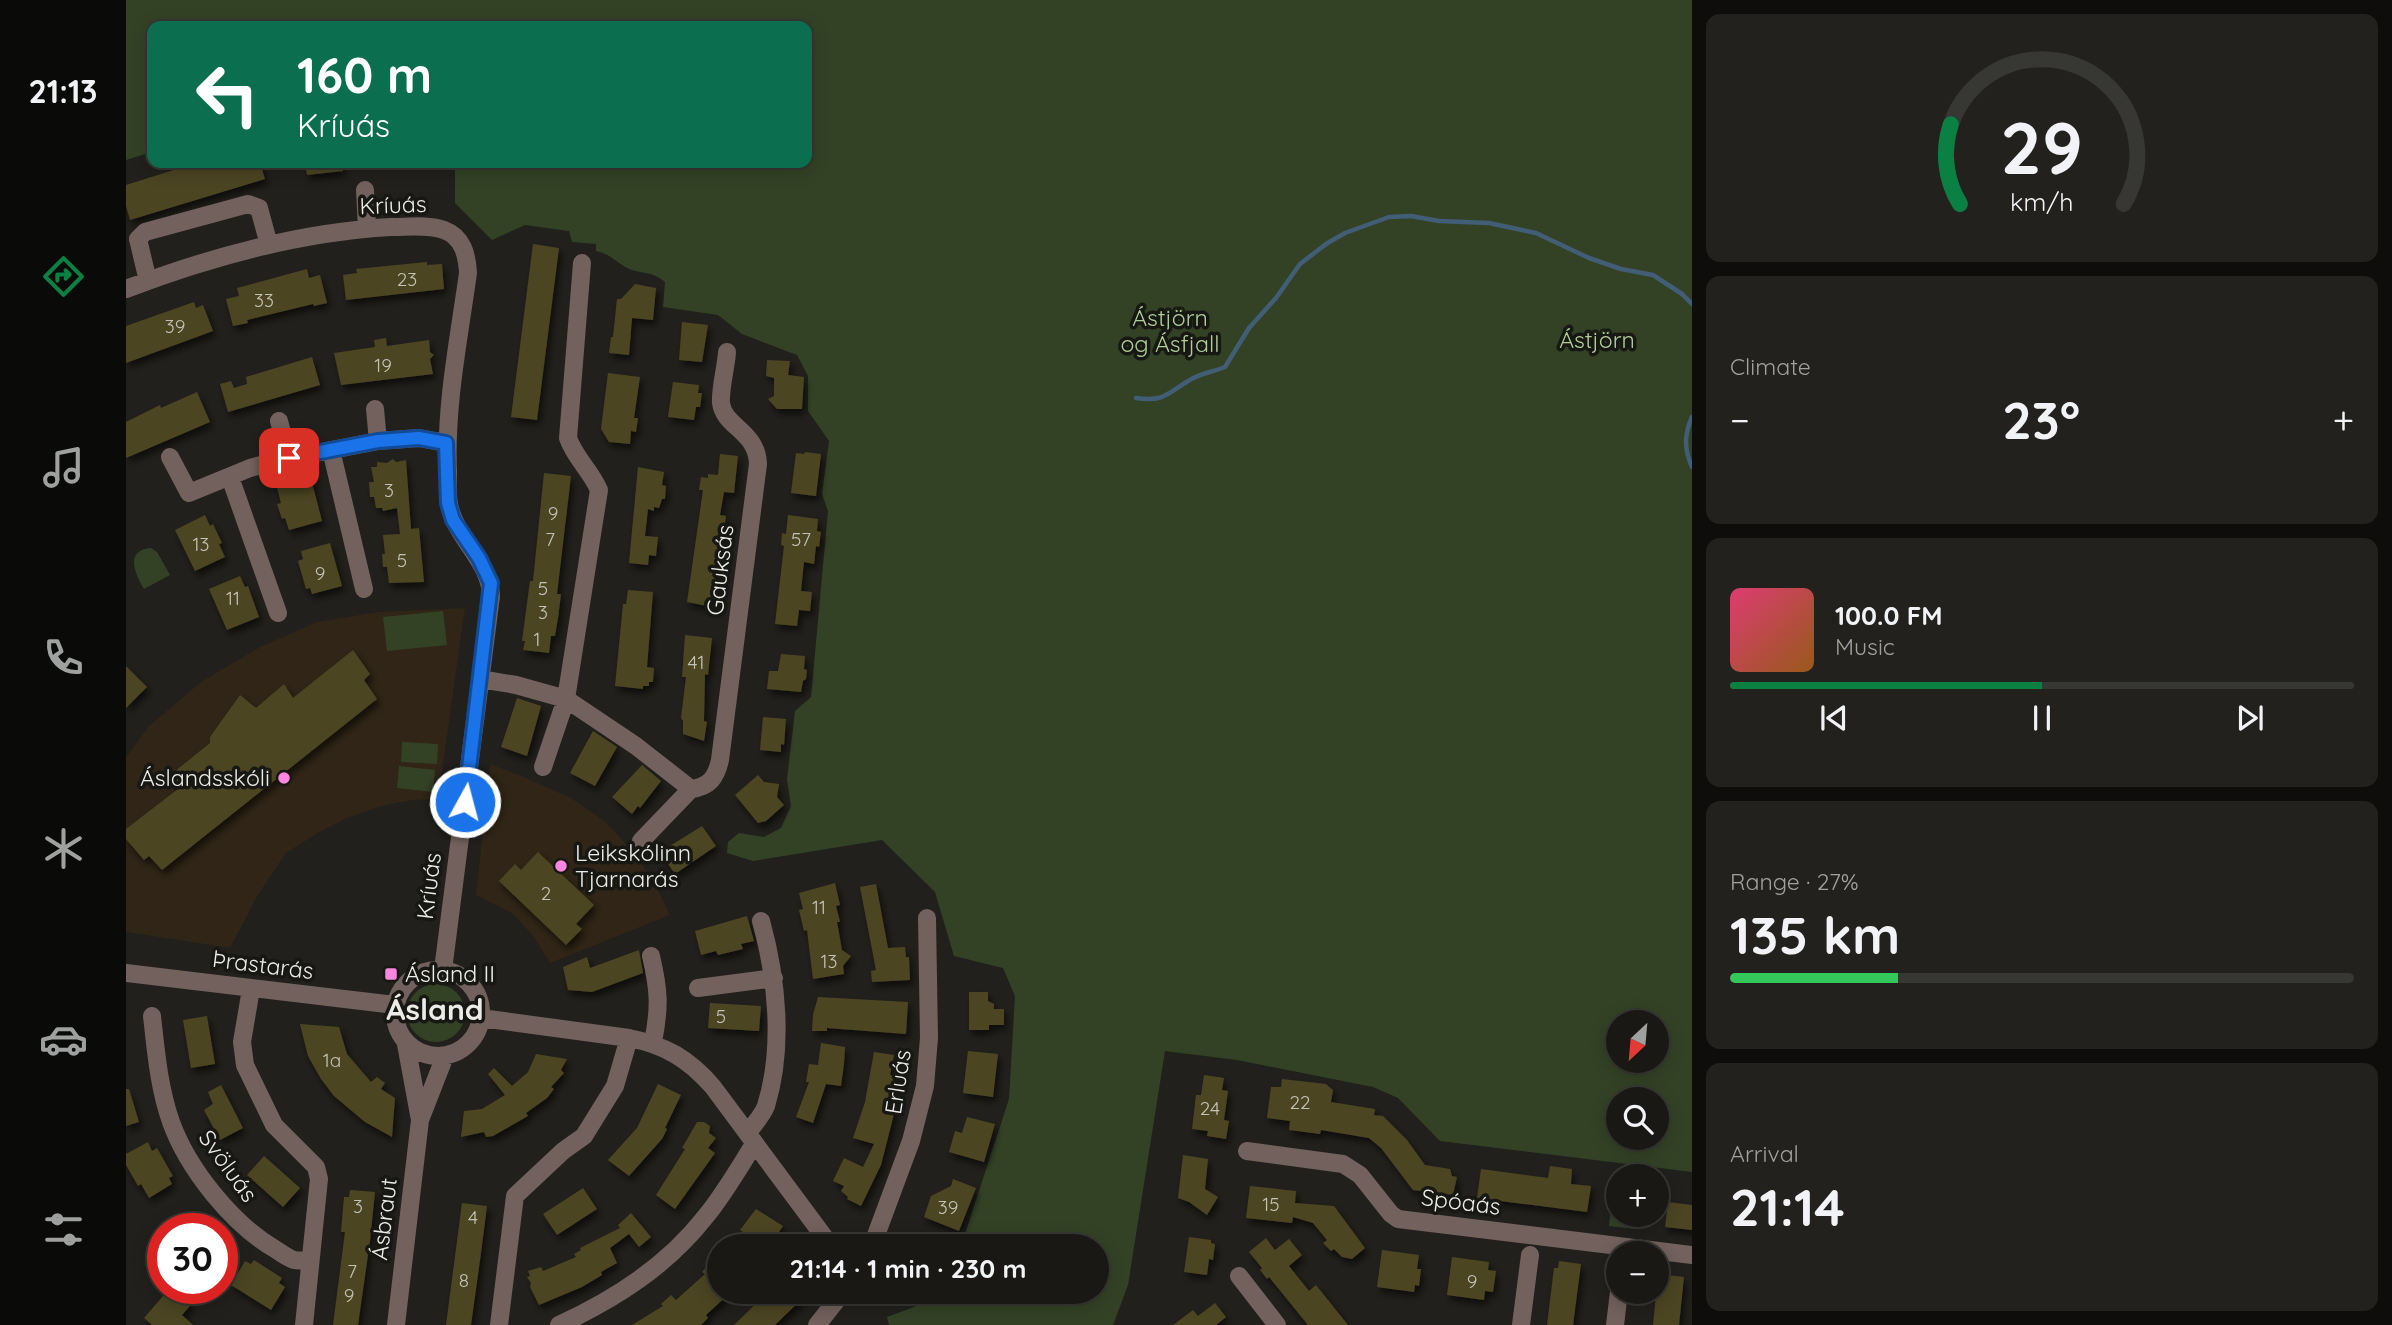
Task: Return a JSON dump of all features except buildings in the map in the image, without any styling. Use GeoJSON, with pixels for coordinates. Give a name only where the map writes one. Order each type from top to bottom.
{"type":"FeatureCollection","features":[{"type":"Feature","properties":{"kind":"street"},"geometry":{"type":"LineString","coordinates":[[365,190],[367,229]]}},
{"type":"Feature","properties":{"kind":"street"},"geometry":{"type":"LineString","coordinates":[[148,281],[138,239],[145,232],[248,204],[259,208],[269,245]]}},
{"type":"Feature","properties":{"kind":"street","name":"Kríuás"},"geometry":{"type":"LineString","coordinates":[[126,289],[210,259],[269,245],[367,229],[442,229],[462,244],[467,256],[468,273],[446,443],[448,503],[453,520],[479,558],[491,583],[443,970]]}},
{"type":"Feature","properties":{"kind":"street"},"geometry":{"type":"LineString","coordinates":[[542,767],[566,699],[599,490],[573,452],[568,438],[582,262]]}},
{"type":"Feature","properties":{"kind":"street","name":"Gauksás"},"geometry":{"type":"LineString","coordinates":[[641,841],[691,789],[703,788],[712,782],[718,772],[758,464],[758,454],[752,441],[729,418],[721,403],[727,352]]}},
{"type":"Feature","properties":{"kind":"street"},"geometry":{"type":"LineString","coordinates":[[375,409],[378,441]]}},
{"type":"Feature","properties":{"kind":"street"},"geometry":{"type":"LineString","coordinates":[[279,421],[289,458]]}},
{"type":"Feature","properties":{"kind":"street"},"geometry":{"type":"LineString","coordinates":[[170,457],[189,493],[250,468],[289,458],[378,441],[419,438],[446,443]]}},
{"type":"Feature","properties":{"kind":"street"},"geometry":{"type":"LineString","coordinates":[[331,450],[363,589]]}},
{"type":"Feature","properties":{"kind":"street"},"geometry":{"type":"LineString","coordinates":[[230,477],[278,613]]}},
{"type":"Feature","properties":{"kind":"street"},"geometry":{"type":"LineString","coordinates":[[480,679],[516,685],[566,699],[636,746],[691,789]]}},
{"type":"Feature","properties":{"kind":"street","name":"Erluás"},"geometry":{"type":"LineString","coordinates":[[877,1234],[908,1151],[925,1086],[929,1038],[928,918]]}},
{"type":"Feature","properties":{"kind":"street"},"geometry":{"type":"LineString","coordinates":[[559,1325],[610,1299],[660,1264],[706,1217],[751,1138],[765,1108],[776,1032],[774,978],[761,921]]}},
{"type":"Feature","properties":{"kind":"street"},"geometry":{"type":"LineString","coordinates":[[652,956],[659,1010],[653,1042]]}},
{"type":"Feature","properties":{"kind":"street"},"geometry":{"type":"LineString","coordinates":[[443,970],[457,973],[468,981],[481,1005],[481,1018],[477,1032],[469,1043],[446,1056],[431,1056],[418,1052],[407,1044],[396,1026],[395,1004],[401,988],[418,974],[443,970]]}},
{"type":"Feature","properties":{"kind":"street","name":"Þrastarás"},"geometry":{"type":"LineString","coordinates":[[126,973],[395,1004]]}},
{"type":"Feature","properties":{"kind":"street"},"geometry":{"type":"LineString","coordinates":[[698,988],[774,978]]}},
{"type":"Feature","properties":{"kind":"street"},"geometry":{"type":"LineString","coordinates":[[251,989],[242,1042],[245,1065],[274,1125],[316,1167],[318,1176],[304,1325]]}},
{"type":"Feature","properties":{"kind":"street","name":"Svöluás"},"geometry":{"type":"LineString","coordinates":[[152,1016],[163,1094],[182,1150],[205,1183],[240,1223],[265,1244],[293,1260],[310,1260]]}},
{"type":"Feature","properties":{"kind":"street"},"geometry":{"type":"LineString","coordinates":[[481,1018],[653,1042],[679,1054],[699,1070],[822,1234]]}},
{"type":"Feature","properties":{"kind":"street"},"geometry":{"type":"LineString","coordinates":[[499,1325],[515,1196],[563,1151],[584,1136],[615,1086],[629,1038]]}},
{"type":"Feature","properties":{"kind":"street","name":"Ásbraut"},"geometry":{"type":"LineString","coordinates":[[407,1044],[421,1119]]}},
{"type":"Feature","properties":{"kind":"street","name":"Ásbraut"},"geometry":{"type":"LineString","coordinates":[[396,1325],[421,1119],[446,1056]]}},
{"type":"Feature","properties":{"kind":"street","name":"Spóaás"},"geometry":{"type":"LineString","coordinates":[[1247,1151],[1343,1164],[1360,1175],[1398,1219],[1606,1248]]}},
{"type":"Feature","properties":{"kind":"street","name":"Spóaás"},"geometry":{"type":"LineString","coordinates":[[1669,1253],[1692,1255]]}},
{"type":"Feature","properties":{"kind":"street"},"geometry":{"type":"LineString","coordinates":[[1521,1325],[1530,1255]]}},
{"type":"Feature","properties":{"kind":"street"},"geometry":{"type":"LineString","coordinates":[[1238,1276],[1278,1325]]}},
{"type":"Feature","properties":{"kind":"street"},"geometry":{"type":"LineString","coordinates":[[817,1325],[834,1304]]}},
{"type":"Feature","properties":{"kind":"street"},"geometry":{"type":"LineString","coordinates":[[1615,1325],[1618,1304]]}},
{"type":"Feature","properties":{"kind":"shaded area","name":"Áslandsskóli"},"geometry":{"type":"Polygon","coordinates":[[[465,608],[438,799],[412,800],[381,806],[347,818],[286,853],[258,895],[230,948],[126,932],[126,757],[149,726],[201,682],[260,647],[317,622],[378,612],[465,608]]]}},
{"type":"Feature","properties":{"kind":"shaded area","name":"Leikskólinn Tjarnarás"},"geometry":{"type":"Polygon","coordinates":[[[490,764],[571,798],[606,822],[632,851],[654,882],[670,915],[550,963],[533,936],[512,913],[476,895],[490,764]]]}},
{"type":"Feature","properties":{"kind":"green space","name":"Ástjörn og Ásfjall"},"geometry":{"type":"Polygon","coordinates":[[[126,0],[1692,0],[1692,1172],[1669,1169],[1669,1164],[1627,1164],[1440,1141],[1398,1098],[1373,1087],[1237,1060],[1165,1051],[1128,1285],[1113,1325],[889,1325],[887,1317],[922,1304],[1109,1304],[1109,1234],[965,1234],[1009,1099],[1015,996],[1003,968],[954,956],[935,892],[882,840],[753,861],[727,853],[728,842],[739,833],[764,837],[781,828],[791,806],[787,779],[795,711],[811,697],[828,511],[822,494],[829,441],[808,411],[808,376],[797,355],[742,334],[718,315],[663,307],[665,282],[653,275],[627,268],[596,251],[596,244],[572,242],[569,231],[525,225],[492,240],[455,203],[455,168],[812,168],[812,21],[147,21],[147,154],[126,160],[126,0]]]}},
{"type":"Feature","properties":{"kind":"green space"},"geometry":{"type":"Polygon","coordinates":[[[151,548],[157,552],[170,575],[144,589],[135,569],[135,557],[143,550],[151,548]]]}},
{"type":"Feature","properties":{"kind":"green space"},"geometry":{"type":"Polygon","coordinates":[[[443,611],[447,645],[387,651],[383,617],[443,611]]]}},
{"type":"Feature","properties":{"kind":"green space"},"geometry":{"type":"Polygon","coordinates":[[[402,742],[438,744],[437,764],[401,762],[402,742]]]}},
{"type":"Feature","properties":{"kind":"green space"},"geometry":{"type":"Polygon","coordinates":[[[399,766],[435,770],[433,792],[397,788],[399,766]]]}},
{"type":"Feature","properties":{"kind":"green space"},"geometry":{"type":"Polygon","coordinates":[[[430,984],[442,984],[457,992],[465,1007],[465,1019],[457,1034],[442,1042],[430,1042],[415,1034],[407,1019],[407,1007],[415,992],[430,984]]]}},
{"type":"Feature","properties":{"kind":"waterway"},"geometry":{"type":"LineString","coordinates":[[1136,398],[1159,398],[1197,376],[1225,367],[1249,328],[1276,298],[1300,264],[1345,233],[1389,217],[1411,216],[1439,221],[1489,223],[1536,233],[1589,258],[1621,269],[1653,275],[1692,304]]}},
{"type":"Feature","properties":{"kind":"waterway"},"geometry":{"type":"LineString","coordinates":[[1692,417],[1686,442],[1692,467]]}},
{"type":"Feature","properties":{"kind":"place","name":"Áslandsskóli"},"geometry":{"type":"Point","coordinates":[284,778]}},
{"type":"Feature","properties":{"kind":"place","name":"Leikskólinn Tjarnarás"},"geometry":{"type":"Point","coordinates":[561,866]}},
{"type":"Feature","properties":{"kind":"place","name":"Ásland II"},"geometry":{"type":"Point","coordinates":[391,974]}},
{"type":"Feature","properties":{"kind":"district","name":"Ásland"},"geometry":{"type":"Point","coordinates":[435,1010]}},
{"type":"Feature","properties":{"kind":"route"},"geometry":{"type":"LineString","coordinates":[[289,458],[378,441],[419,438],[446,443],[448,503],[453,520],[479,558],[491,583],[465,802]]}},
{"type":"Feature","properties":{"kind":"park label","name":"Ástjörn"},"geometry":{"type":"Point","coordinates":[1597,340]}}]}
